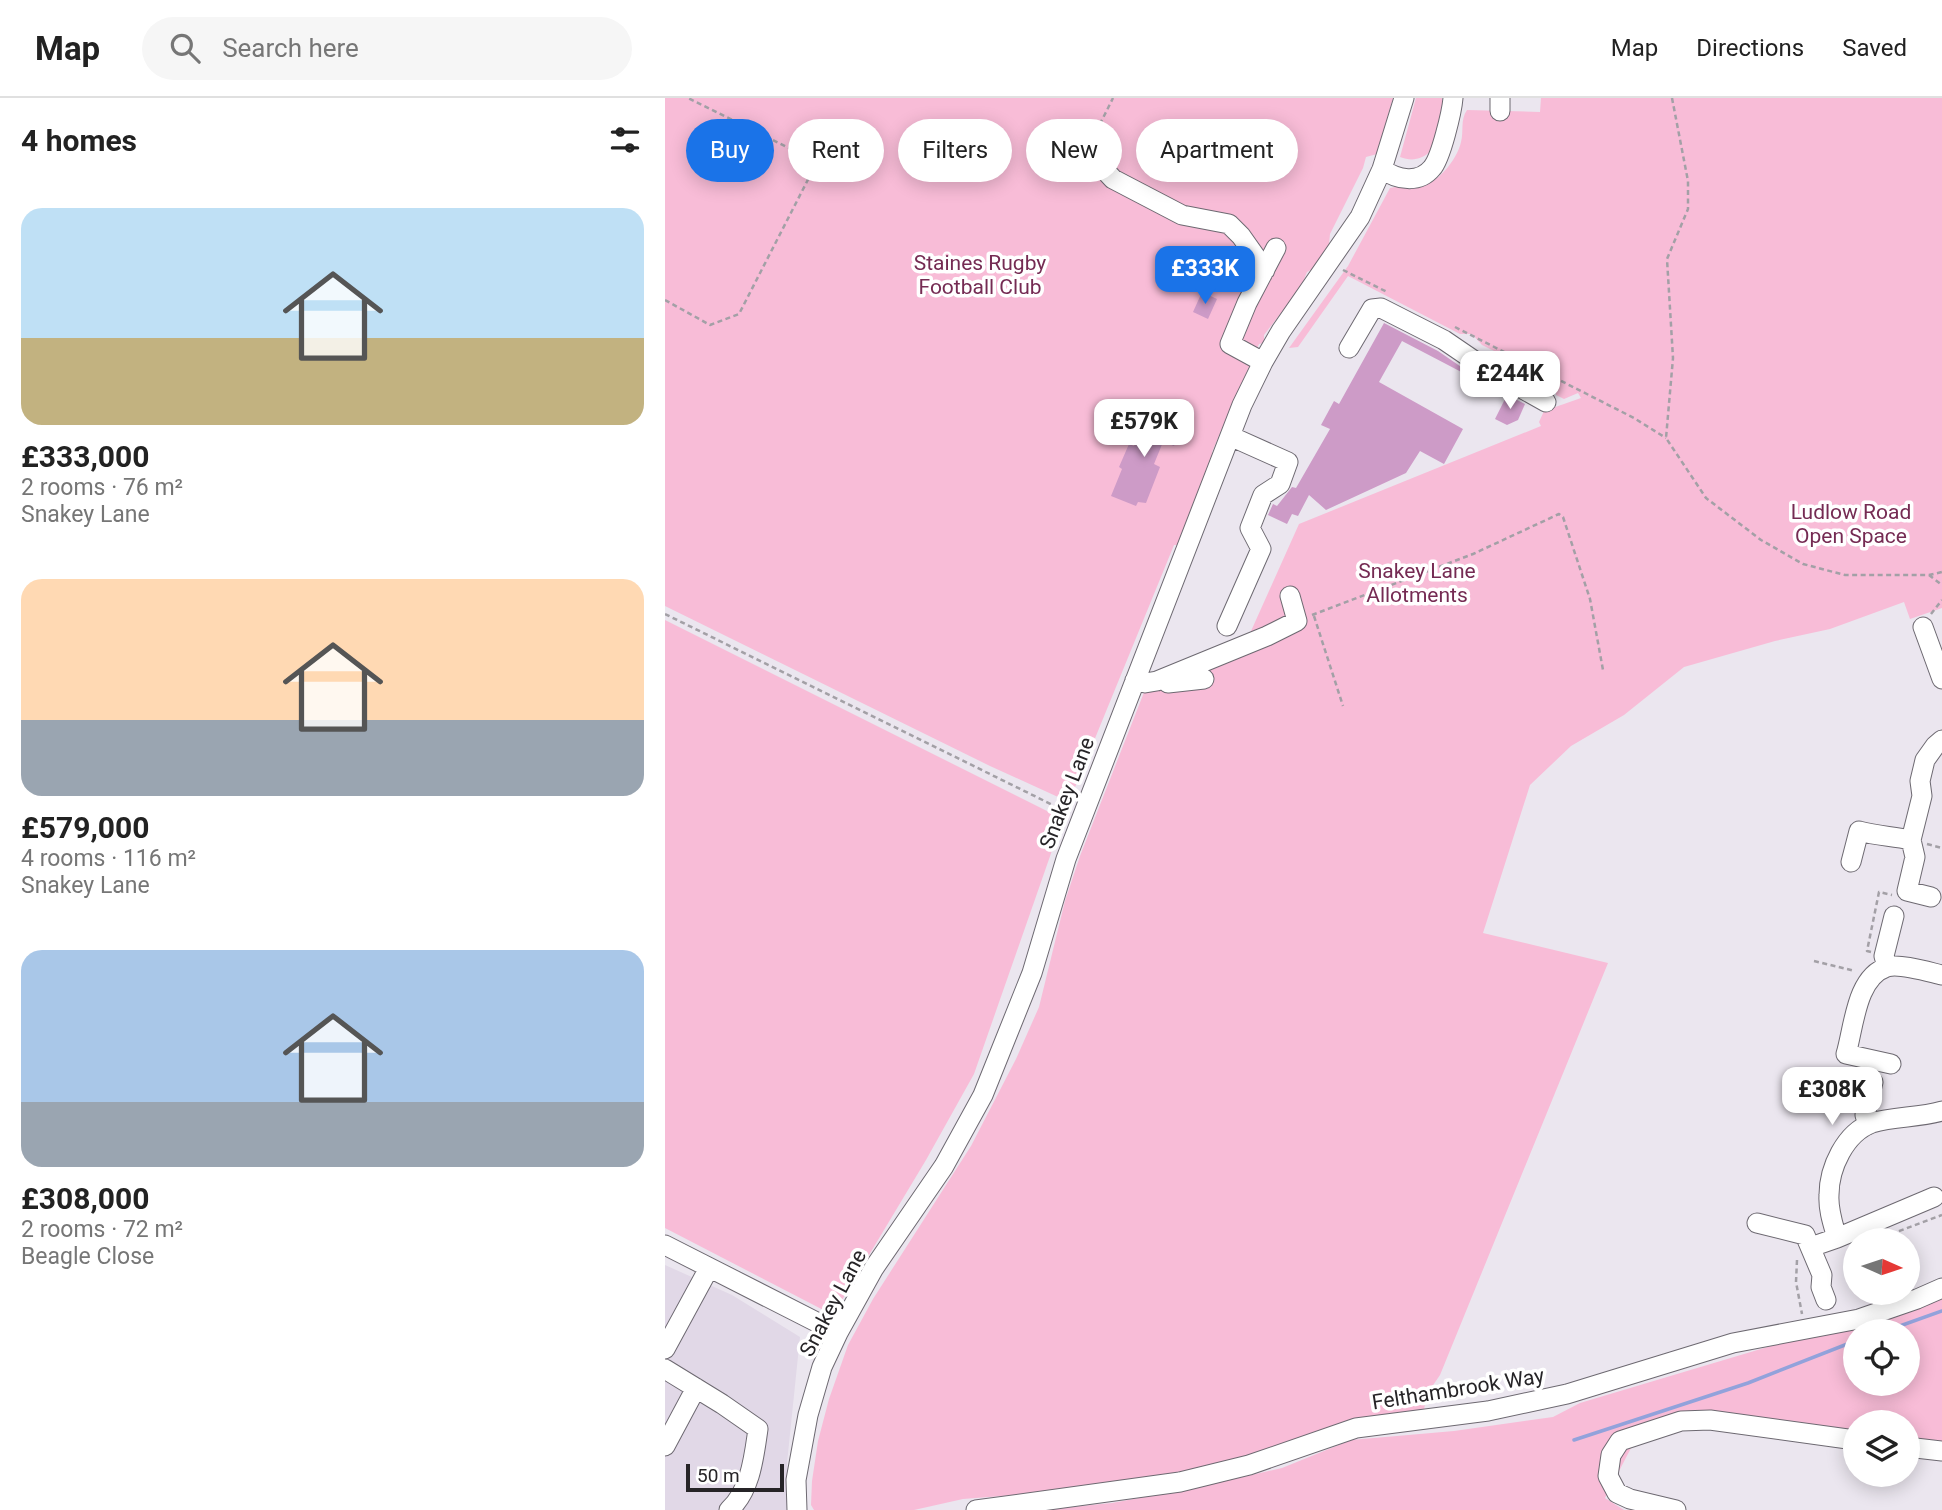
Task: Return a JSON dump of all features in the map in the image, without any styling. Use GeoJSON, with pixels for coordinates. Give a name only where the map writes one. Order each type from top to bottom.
{"type":"FeatureCollection","features":[{"type":"Feature","properties":{"kind":"street","name":"Snakey Lane"},"geometry":{"type":"LineString","coordinates":[[797,1510],[796,1480],[808,1415],[822,1367],[874,1268],[944,1166],[983,1095],[1032,973],[1052,901],[1081,819],[1230,436],[1263,362],[1360,217],[1382,169],[1404,98]]}},
{"type":"Feature","properties":{"kind":"street"},"geometry":{"type":"LineString","coordinates":[[1382,169],[1393,176],[1416,179],[1433,167],[1452,113],[1453,98]]}},
{"type":"Feature","properties":{"kind":"street"},"geometry":{"type":"LineString","coordinates":[[1119,182],[1181,215],[1229,224],[1265,270]]}},
{"type":"Feature","properties":{"kind":"street"},"geometry":{"type":"LineString","coordinates":[[1263,362],[1230,344],[1247,303],[1276,248]]}},
{"type":"Feature","properties":{"kind":"street"},"geometry":{"type":"LineString","coordinates":[[1349,348],[1372,309],[1381,307],[1444,340],[1485,368],[1546,402]]}},
{"type":"Feature","properties":{"kind":"street"},"geometry":{"type":"LineString","coordinates":[[1227,626],[1261,549],[1250,528],[1263,495],[1280,484],[1288,462],[1230,436]]}},
{"type":"Feature","properties":{"kind":"street"},"geometry":{"type":"LineString","coordinates":[[1135,680],[1145,683],[1157,681],[1305,618],[1290,596]]}},
{"type":"Feature","properties":{"kind":"street"},"geometry":{"type":"LineString","coordinates":[[1927,626],[1942,678]]}},
{"type":"Feature","properties":{"kind":"street"},"geometry":{"type":"LineString","coordinates":[[1157,681],[1169,683],[1204,679]]}},
{"type":"Feature","properties":{"kind":"street"},"geometry":{"type":"LineString","coordinates":[[1931,897],[1907,891],[1915,857],[1910,840],[1922,796],[1920,781],[1925,760],[1942,740]]}},
{"type":"Feature","properties":{"kind":"street"},"geometry":{"type":"LineString","coordinates":[[1851,862],[1859,831],[1883,838],[1888,835],[1910,840]]}},
{"type":"Feature","properties":{"kind":"street"},"geometry":{"type":"LineString","coordinates":[[1891,1064],[1846,1054],[1861,992],[1879,972],[1895,916]]}},
{"type":"Feature","properties":{"kind":"street"},"geometry":{"type":"LineString","coordinates":[[1879,972],[1896,966],[1942,975]]}},
{"type":"Feature","properties":{"kind":"street"},"geometry":{"type":"LineString","coordinates":[[1837,1238],[1828,1193],[1843,1146],[1867,1120],[1873,1082]]}},
{"type":"Feature","properties":{"kind":"street"},"geometry":{"type":"LineString","coordinates":[[1867,1120],[1942,1111]]}},
{"type":"Feature","properties":{"kind":"street"},"geometry":{"type":"LineString","coordinates":[[1812,1250],[1889,1215],[1938,1206]]}},
{"type":"Feature","properties":{"kind":"street"},"geometry":{"type":"LineString","coordinates":[[1757,1223],[1805,1235],[1822,1275],[1821,1287],[1826,1300]]}},
{"type":"Feature","properties":{"kind":"street"},"geometry":{"type":"LineString","coordinates":[[665,1245],[838,1333]]}},
{"type":"Feature","properties":{"kind":"street"},"geometry":{"type":"LineString","coordinates":[[665,1349],[709,1268]]}},
{"type":"Feature","properties":{"kind":"street","name":"Felthambrook Way"},"geometry":{"type":"LineString","coordinates":[[977,1510],[1180,1482],[1249,1465],[1356,1428],[1488,1410],[1567,1394],[1733,1343],[1859,1319],[1942,1288]]}},
{"type":"Feature","properties":{"kind":"street"},"geometry":{"type":"LineString","coordinates":[[665,1369],[758,1429],[753,1467],[732,1509]]}},
{"type":"Feature","properties":{"kind":"street"},"geometry":{"type":"LineString","coordinates":[[665,1446],[696,1388]]}},
{"type":"Feature","properties":{"kind":"street"},"geometry":{"type":"LineString","coordinates":[[1676,1510],[1630,1499],[1617,1493],[1608,1476],[1611,1455],[1620,1441],[1681,1421],[1710,1420],[1843,1438]]}},
{"type":"Feature","properties":{"kind":"street"},"geometry":{"type":"LineString","coordinates":[[1920,1448],[1942,1451]]}},
{"type":"Feature","properties":{"kind":"path"},"geometry":{"type":"LineString","coordinates":[[665,300],[710,325],[739,314],[817,162],[688,98]]}},
{"type":"Feature","properties":{"kind":"path"},"geometry":{"type":"LineString","coordinates":[[1102,119],[1113,98]]}},
{"type":"Feature","properties":{"kind":"path"},"geometry":{"type":"LineString","coordinates":[[1666,438],[1673,358],[1667,259],[1688,209],[1688,181],[1672,98]]}},
{"type":"Feature","properties":{"kind":"path"},"geometry":{"type":"LineString","coordinates":[[1344,271],[1393,295]]}},
{"type":"Feature","properties":{"kind":"path"},"geometry":{"type":"LineString","coordinates":[[1453,326],[1635,418],[1666,438],[1706,498],[1761,540],[1803,564],[1846,575],[1929,575],[1942,572]]}},
{"type":"Feature","properties":{"kind":"path"},"geometry":{"type":"LineString","coordinates":[[1343,706],[1305,618],[1473,554],[1559,514],[1563,517],[1590,599],[1603,670]]}},
{"type":"Feature","properties":{"kind":"path"},"geometry":{"type":"LineString","coordinates":[[1929,575],[1942,586]]}},
{"type":"Feature","properties":{"kind":"path"},"geometry":{"type":"LineString","coordinates":[[1927,626],[1931,612],[1942,600]]}},
{"type":"Feature","properties":{"kind":"path"},"geometry":{"type":"LineString","coordinates":[[665,614],[1081,819]]}},
{"type":"Feature","properties":{"kind":"path"},"geometry":{"type":"LineString","coordinates":[[1814,961],[1866,973],[1879,972]]}},
{"type":"Feature","properties":{"kind":"path"},"geometry":{"type":"LineString","coordinates":[[1837,1088],[1843,1056],[1846,1054]]}},
{"type":"Feature","properties":{"kind":"path"},"geometry":{"type":"LineString","coordinates":[[1786,1077],[1843,1090],[1847,1101],[1845,1109],[1867,1120]]}},
{"type":"Feature","properties":{"kind":"path"},"geometry":{"type":"LineString","coordinates":[[1898,1228],[1938,1206]]}},
{"type":"Feature","properties":{"kind":"path"},"geometry":{"type":"LineString","coordinates":[[1805,1328],[1796,1282],[1795,1260],[1812,1250]]}},
{"type":"Feature","properties":{"kind":"shaded area"},"geometry":{"type":"Polygon","coordinates":[[[665,1265],[732,1295],[800,1337],[787,1463],[787,1510],[665,1510],[665,1265]]]}},
{"type":"Feature","properties":{"kind":"green space","name":"Staines Rugby Football Club"},"geometry":{"type":"Polygon","coordinates":[[[665,98],[1393,98],[1377,154],[1366,157],[1330,234],[1328,254],[1318,266],[1307,272],[1301,287],[1264,335],[1264,343],[1259,344],[1212,452],[1215,456],[1185,535],[1174,545],[1069,802],[665,606],[665,98]]]}},
{"type":"Feature","properties":{"kind":"green space"},"geometry":{"type":"Polygon","coordinates":[[[1416,98],[1442,98],[1442,128],[1431,151],[1420,158],[1407,159],[1400,157],[1416,98]]]}},
{"type":"Feature","properties":{"kind":"green space"},"geometry":{"type":"Polygon","coordinates":[[[1541,98],[1942,98],[1942,608],[1910,619],[1904,602],[1830,629],[1775,641],[1684,667],[1624,715],[1571,746],[1530,785],[1483,933],[1608,963],[1440,1375],[1427,1394],[1422,1420],[1180,1482],[963,1499],[914,1510],[814,1510],[811,1505],[812,1481],[818,1441],[848,1345],[873,1299],[971,1146],[1016,1059],[1039,1007],[1065,901],[1080,856],[1150,677],[1247,640],[1299,524],[1541,426],[1539,422],[1544,411],[1581,398],[1578,393],[1564,399],[1556,395],[1556,387],[1546,387],[1541,374],[1482,345],[1472,334],[1460,334],[1348,276],[1298,347],[1289,348],[1348,266],[1390,188],[1417,187],[1432,182],[1451,164],[1459,149],[1467,110],[1540,112],[1541,98]]]}},
{"type":"Feature","properties":{"kind":"green space"},"geometry":{"type":"Polygon","coordinates":[[[665,620],[1063,819],[974,1074],[833,1315],[665,1228],[665,620]]]}},
{"type":"Feature","properties":{"kind":"green space"},"geometry":{"type":"Polygon","coordinates":[[[1942,1295],[1942,1451],[1920,1448],[1920,1410],[1843,1410],[1843,1440],[1644,1423],[1605,1498],[1624,1510],[1039,1510],[1112,1503],[1203,1486],[1282,1468],[1351,1440],[1454,1431],[1553,1417],[1580,1403],[1843,1325],[1843,1396],[1920,1396],[1920,1319],[1862,1319],[1905,1306],[1920,1306],[1920,1302],[1942,1295]]]}},
{"type":"Feature","properties":{"kind":"building"},"geometry":{"type":"Polygon","coordinates":[[[1202,292],[1217,299],[1208,319],[1193,312],[1202,292]]]}},
{"type":"Feature","properties":{"kind":"building"},"geometry":{"type":"Polygon","coordinates":[[[1384,323],[1438,351],[1470,373],[1469,376],[1402,341],[1379,382],[1463,429],[1444,464],[1420,451],[1406,473],[1326,510],[1309,495],[1298,516],[1292,514],[1287,524],[1268,515],[1273,504],[1277,506],[1292,487],[1296,488],[1330,429],[1321,425],[1334,401],[1339,404],[1384,323]]]}},
{"type":"Feature","properties":{"kind":"building"},"geometry":{"type":"Polygon","coordinates":[[[1507,395],[1525,404],[1518,420],[1507,425],[1495,419],[1507,395]]]}},
{"type":"Feature","properties":{"kind":"building"},"geometry":{"type":"Polygon","coordinates":[[[1150,410],[1174,419],[1173,425],[1182,429],[1174,446],[1163,442],[1154,464],[1160,467],[1146,503],[1138,502],[1136,506],[1111,496],[1129,444],[1134,446],[1150,410]]]}},
{"type":"Feature","properties":{"kind":"waterway"},"geometry":{"type":"LineString","coordinates":[[1920,1319],[1942,1311]]}},
{"type":"Feature","properties":{"kind":"waterway"},"geometry":{"type":"LineString","coordinates":[[1574,1440],[1748,1383],[1843,1346]]}},
{"type":"Feature","properties":{"kind":"park label","name":"Ludlow Road Open Space"},"geometry":{"type":"Point","coordinates":[1851,524]}},
{"type":"Feature","properties":{"kind":"park label","name":"Snakey Lane Allotments"},"geometry":{"type":"Point","coordinates":[1417,583]}}]}
